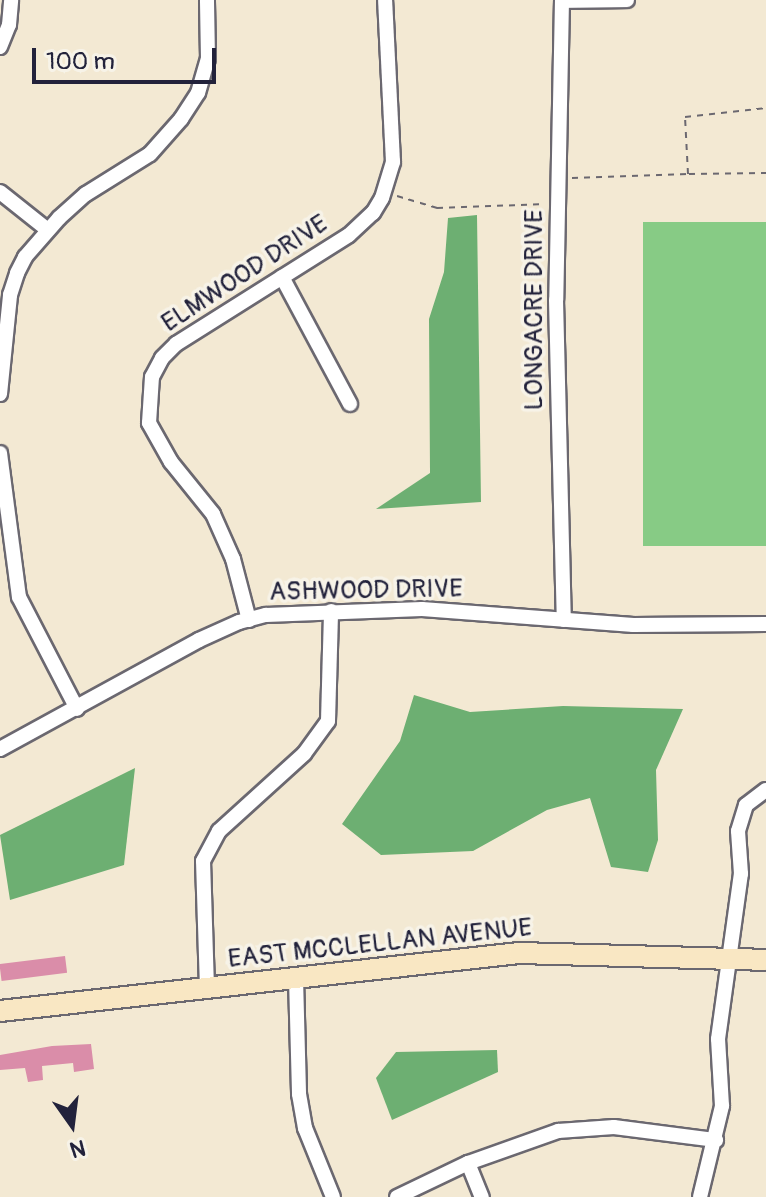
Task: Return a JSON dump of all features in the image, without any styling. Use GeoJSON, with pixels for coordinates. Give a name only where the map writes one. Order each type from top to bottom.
{"type":"FeatureCollection","features":[{"type":"Feature","properties":{"kind":"street"},"geometry":{"type":"LineString","coordinates":[[0,47],[9,25],[11,0]]}},
{"type":"Feature","properties":{"kind":"street"},"geometry":{"type":"LineString","coordinates":[[0,394],[10,295],[25,257],[86,194],[150,154],[181,119],[198,93],[208,59],[207,0]]}},
{"type":"Feature","properties":{"kind":"street","name":"ELMWOOD DRIVE"},"geometry":{"type":"LineString","coordinates":[[249,620],[233,559],[213,514],[158,443],[149,423],[148,398],[152,377],[162,358],[176,344],[362,225],[385,190],[394,139],[385,0]]}},
{"type":"Feature","properties":{"kind":"street"},"geometry":{"type":"LineString","coordinates":[[562,0],[627,0]]}},
{"type":"Feature","properties":{"kind":"street","name":"LONGACRE DRIVE"},"geometry":{"type":"LineString","coordinates":[[562,0],[556,300],[564,620]]}},
{"type":"Feature","properties":{"kind":"street"},"geometry":{"type":"LineString","coordinates":[[0,192],[48,230]]}},
{"type":"Feature","properties":{"kind":"street"},"geometry":{"type":"LineString","coordinates":[[282,277],[350,404]]}},
{"type":"Feature","properties":{"kind":"street"},"geometry":{"type":"LineString","coordinates":[[0,453],[19,597],[77,709]]}},
{"type":"Feature","properties":{"kind":"street","name":"ASHWOOD DRIVE"},"geometry":{"type":"LineString","coordinates":[[0,749],[199,640],[249,620],[331,611],[422,609],[633,625],[766,624]]}},
{"type":"Feature","properties":{"kind":"street"},"geometry":{"type":"LineString","coordinates":[[207,988],[203,861],[219,831],[304,754],[328,721],[331,611]]}},
{"type":"Feature","properties":{"kind":"street"},"geometry":{"type":"LineString","coordinates":[[700,1197],[722,1106],[720,1016],[741,874],[740,818],[746,805],[766,790]]}},
{"type":"Feature","properties":{"kind":"street","name":"EAST MCCLELLAN AVENUE"},"geometry":{"type":"LineString","coordinates":[[0,1011],[519,953],[766,960]]}},
{"type":"Feature","properties":{"kind":"street"},"geometry":{"type":"LineString","coordinates":[[296,978],[299,1094],[305,1128],[333,1197]]}},
{"type":"Feature","properties":{"kind":"street"},"geometry":{"type":"LineString","coordinates":[[397,1197],[468,1163],[527,1140],[585,1128],[637,1129],[716,1140]]}},
{"type":"Feature","properties":{"kind":"street"},"geometry":{"type":"LineString","coordinates":[[468,1163],[482,1197]]}},
{"type":"Feature","properties":{"kind":"path"},"geometry":{"type":"LineString","coordinates":[[688,174],[685,117],[766,108]]}},
{"type":"Feature","properties":{"kind":"path"},"geometry":{"type":"LineString","coordinates":[[559,178],[766,173]]}},
{"type":"Feature","properties":{"kind":"path"},"geometry":{"type":"LineString","coordinates":[[385,190],[437,208],[558,203]]}},
{"type":"Feature","properties":{"kind":"green space"},"geometry":{"type":"Polygon","coordinates":[[[477,215],[481,502],[376,509],[430,473],[429,319],[444,272],[448,218],[477,215]]]}},
{"type":"Feature","properties":{"kind":"green space"},"geometry":{"type":"Polygon","coordinates":[[[643,222],[766,222],[766,546],[643,546],[643,222]]]}},
{"type":"Feature","properties":{"kind":"green space"},"geometry":{"type":"Polygon","coordinates":[[[414,695],[470,712],[563,706],[683,709],[656,770],[658,840],[648,872],[611,867],[590,798],[547,810],[473,851],[381,855],[342,824],[400,741],[414,695]]]}},
{"type":"Feature","properties":{"kind":"green space"},"geometry":{"type":"Polygon","coordinates":[[[135,768],[124,865],[10,900],[0,835],[135,768]]]}},
{"type":"Feature","properties":{"kind":"green space"},"geometry":{"type":"Polygon","coordinates":[[[497,1050],[498,1072],[392,1120],[376,1078],[396,1052],[497,1050]]]}},
{"type":"Feature","properties":{"kind":"building"},"geometry":{"type":"Polygon","coordinates":[[[65,956],[67,973],[2,981],[0,964],[65,956]]]}},
{"type":"Feature","properties":{"kind":"building"},"geometry":{"type":"Polygon","coordinates":[[[91,1044],[94,1069],[74,1072],[73,1063],[42,1066],[43,1080],[28,1082],[25,1068],[0,1070],[0,1055],[52,1046],[91,1044]]]}}]}
